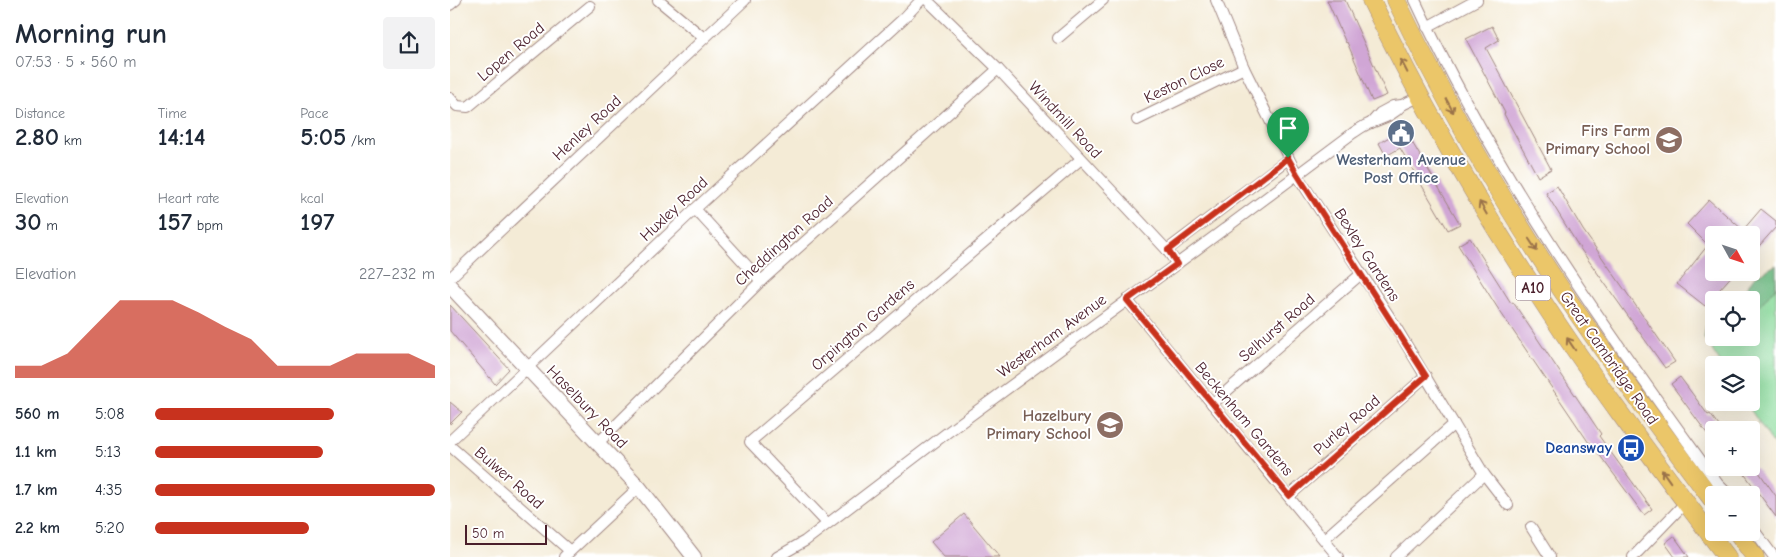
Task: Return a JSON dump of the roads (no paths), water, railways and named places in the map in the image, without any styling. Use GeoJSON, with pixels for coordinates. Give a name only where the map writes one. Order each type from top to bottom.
{"type":"FeatureCollection","features":[{"type":"Feature","properties":{"kind":"highway","name":"Great Cambridge Road"},"geometry":{"type":"LineString","coordinates":[[1371,0],[1420,97],[1489,218],[1541,300],[1578,355],[1727,557]]}},
{"type":"Feature","properties":{"kind":"highway","name":"Great Cambridge Road"},"geometry":{"type":"LineString","coordinates":[[1396,0],[1460,124],[1507,206],[1560,288],[1642,393],[1705,488]]}},
{"type":"Feature","properties":{"kind":"highway"},"geometry":{"type":"LineString","coordinates":[[1743,541],[1755,557]]}},
{"type":"Feature","properties":{"kind":"street"},"geometry":{"type":"LineString","coordinates":[[450,5],[456,0]]}},
{"type":"Feature","properties":{"kind":"street"},"geometry":{"type":"LineString","coordinates":[[658,0],[704,38]]}},
{"type":"Feature","properties":{"kind":"street","name":"Henley Road"},"geometry":{"type":"LineString","coordinates":[[450,278],[745,0]]}},
{"type":"Feature","properties":{"kind":"street","name":"Huxley Road"},"geometry":{"type":"LineString","coordinates":[[450,442],[695,209],[921,0]]}},
{"type":"Feature","properties":{"kind":"street","name":"Windmill Road"},"geometry":{"type":"LineString","coordinates":[[928,0],[998,69],[1168,250],[1177,264]]}},
{"type":"Feature","properties":{"kind":"street"},"geometry":{"type":"LineString","coordinates":[[1058,38],[1103,0]]}},
{"type":"Feature","properties":{"kind":"street","name":"Bexley Gardens"},"geometry":{"type":"LineString","coordinates":[[1216,0],[1244,68],[1297,174],[1426,376],[1484,474],[1508,505]]}},
{"type":"Feature","properties":{"kind":"street"},"geometry":{"type":"LineString","coordinates":[[1415,0],[1427,27],[1482,132],[1642,393],[1720,486]]}},
{"type":"Feature","properties":{"kind":"street"},"geometry":{"type":"LineString","coordinates":[[1427,27],[1477,0]]}},
{"type":"Feature","properties":{"kind":"street","name":"Lopen Road"},"geometry":{"type":"LineString","coordinates":[[450,98],[457,106],[468,107],[590,6]]}},
{"type":"Feature","properties":{"kind":"street","name":"Keston Close"},"geometry":{"type":"LineString","coordinates":[[1137,120],[1244,68]]}},
{"type":"Feature","properties":{"kind":"street","name":"Cheddington Road"},"geometry":{"type":"LineString","coordinates":[[598,443],[761,281],[998,69]]}},
{"type":"Feature","properties":{"kind":"street","name":"Westerham Avenue"},"geometry":{"type":"LineString","coordinates":[[777,557],[805,541],[948,432],[1297,174],[1353,133],[1370,123],[1380,113],[1393,106],[1402,105],[1420,97]]}},
{"type":"Feature","properties":{"kind":"street"},"geometry":{"type":"LineString","coordinates":[[1168,250],[1288,158]]}},
{"type":"Feature","properties":{"kind":"street","name":"Orpington Gardens"},"geometry":{"type":"LineString","coordinates":[[827,523],[750,442],[1081,159]]}},
{"type":"Feature","properties":{"kind":"street"},"geometry":{"type":"LineString","coordinates":[[1226,205],[1236,220]]}},
{"type":"Feature","properties":{"kind":"street"},"geometry":{"type":"LineString","coordinates":[[695,209],[761,281]]}},
{"type":"Feature","properties":{"kind":"street","name":"Selhurst Road"},"geometry":{"type":"LineString","coordinates":[[1212,404],[1361,274]]}},
{"type":"Feature","properties":{"kind":"street","name":"Haselbury Road"},"geometry":{"type":"LineString","coordinates":[[450,286],[639,487],[694,557]]}},
{"type":"Feature","properties":{"kind":"street","name":"Beckenham Gardens"},"geometry":{"type":"LineString","coordinates":[[1127,300],[1338,557]]}},
{"type":"Feature","properties":{"kind":"street","name":"Purley Road"},"geometry":{"type":"LineString","coordinates":[[1289,496],[1426,376]]}},
{"type":"Feature","properties":{"kind":"street"},"geometry":{"type":"LineString","coordinates":[[1324,539],[1454,424]]}},
{"type":"Feature","properties":{"kind":"street","name":"Bulwer Road"},"geometry":{"type":"LineString","coordinates":[[450,446],[567,554]]}},
{"type":"Feature","properties":{"kind":"street"},"geometry":{"type":"LineString","coordinates":[[1396,557],[1484,474]]}},
{"type":"Feature","properties":{"kind":"street"},"geometry":{"type":"LineString","coordinates":[[567,554],[639,487]]}},
{"type":"Feature","properties":{"kind":"street"},"geometry":{"type":"LineString","coordinates":[[1632,557],[1685,502]]}},
{"type":"Feature","properties":{"kind":"street"},"geometry":{"type":"LineString","coordinates":[[1531,527],[1550,557]]}},
{"type":"Feature","properties":{"kind":"street"},"geometry":{"type":"LineString","coordinates":[[1760,538],[1774,557]]}},
{"type":"Feature","properties":{"kind":"place","name":"Westerham Avenue Post Office"},"geometry":{"type":"Point","coordinates":[1401,133]}},
{"type":"Feature","properties":{"kind":"place","name":"Firs Farm Primary School"},"geometry":{"type":"Point","coordinates":[1669,140]}},
{"type":"Feature","properties":{"kind":"place","name":"Hazelbury Primary School"},"geometry":{"type":"Point","coordinates":[1110,425]}},
{"type":"Feature","properties":{"kind":"place","name":"Deansway"},"geometry":{"type":"Point","coordinates":[1631,448]}}]}
